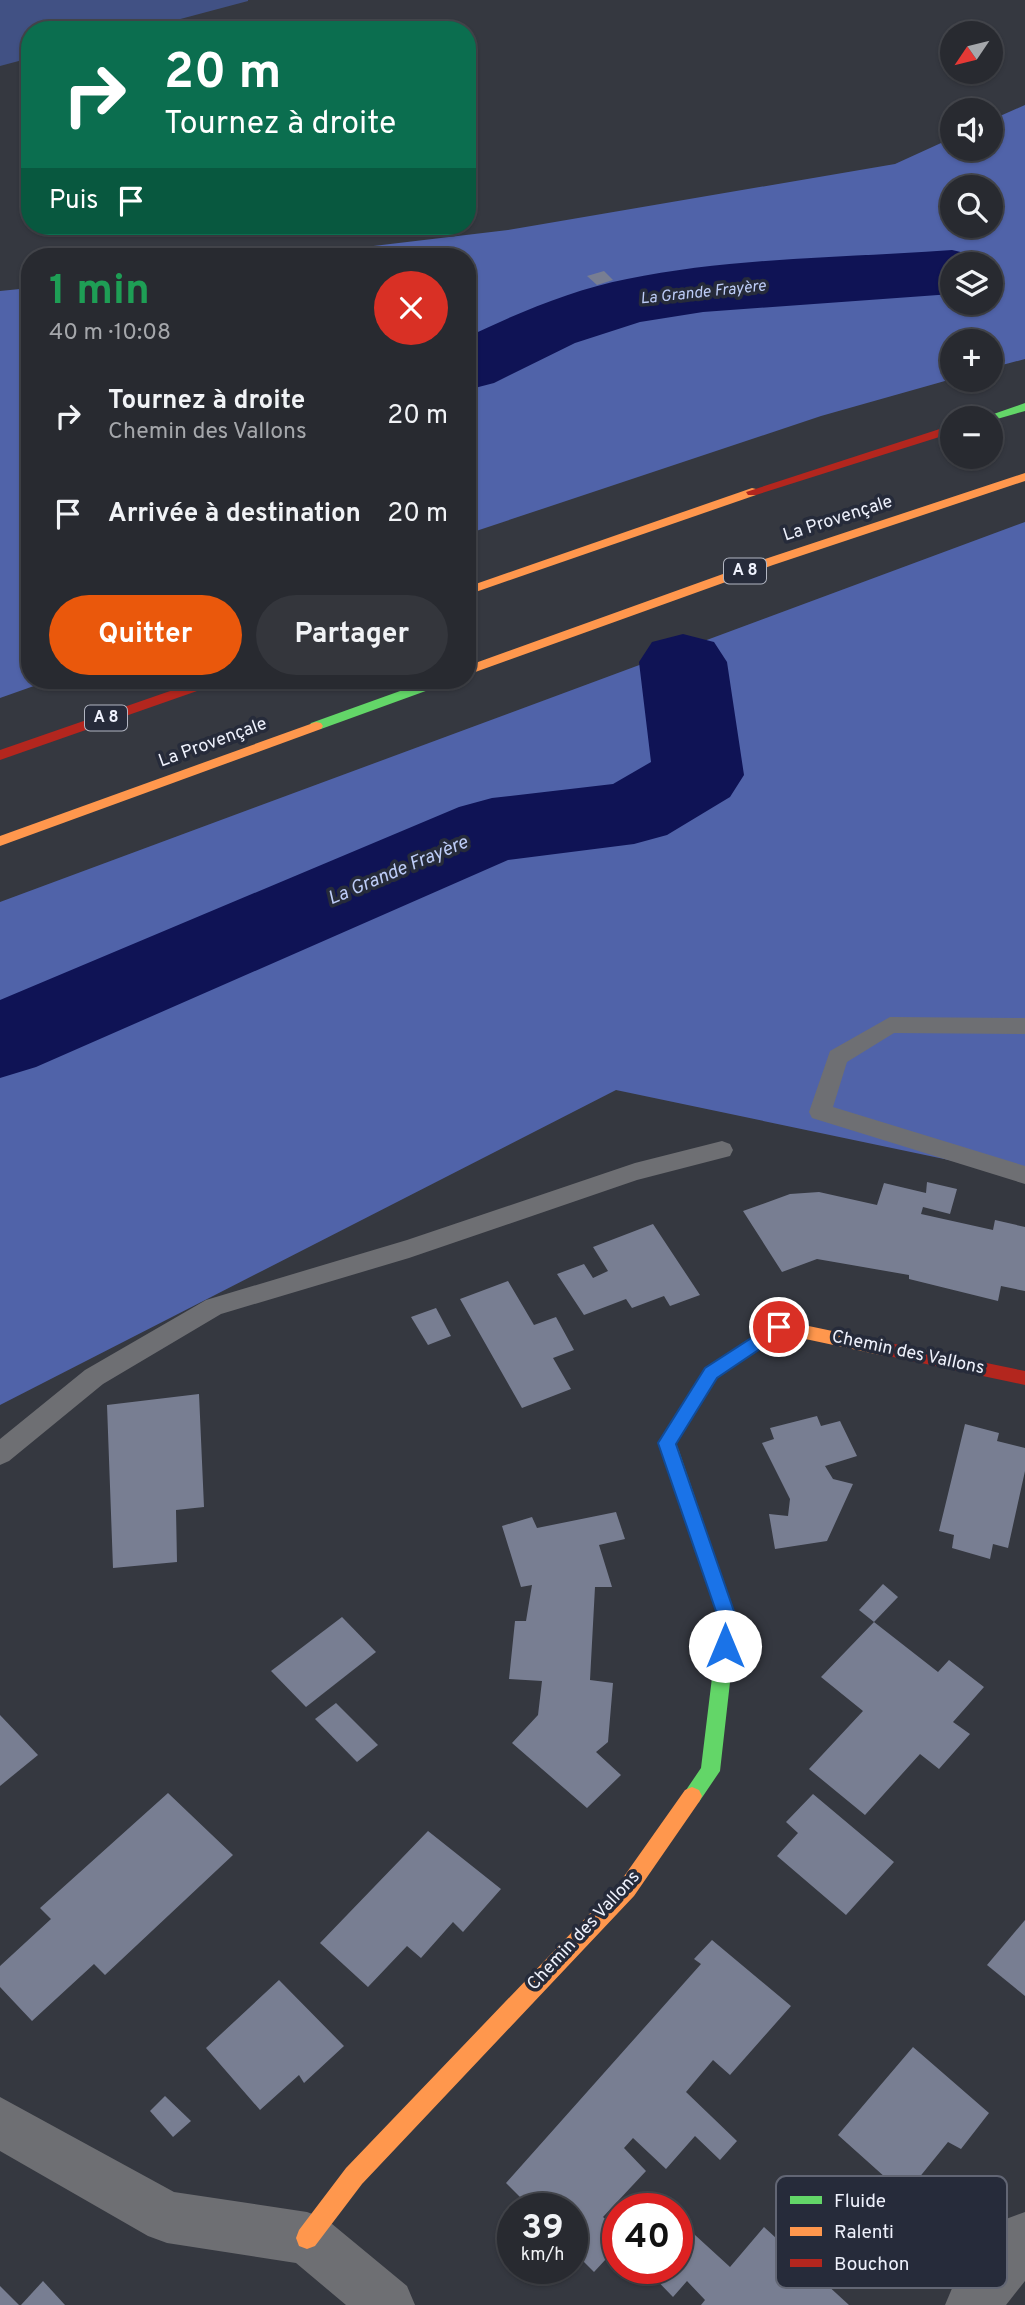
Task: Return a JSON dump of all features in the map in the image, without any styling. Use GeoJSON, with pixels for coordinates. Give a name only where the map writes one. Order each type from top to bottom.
{"type":"FeatureCollection","features":[{"type":"Feature","properties":{"kind":"main road"},"geometry":{"type":"LineString","coordinates":[[1003,414],[1025,407]]}},
{"type":"Feature","properties":{"kind":"main road"},"geometry":{"type":"LineString","coordinates":[[476,588],[706,507],[940,433]]}},
{"type":"Feature","properties":{"kind":"main road","name":"La Provençale"},"geometry":{"type":"LineString","coordinates":[[476,668],[769,562],[1025,477]]}},
{"type":"Feature","properties":{"kind":"main road","name":"A 8"},"geometry":{"type":"LineString","coordinates":[[0,755],[189,689]]}},
{"type":"Feature","properties":{"kind":"main road","name":"La Provençale"},"geometry":{"type":"LineString","coordinates":[[0,841],[418,689]]}},
{"type":"Feature","properties":{"kind":"main road","name":"Chemin des Vallons"},"geometry":{"type":"LineString","coordinates":[[307,2238],[354,2176],[627,1889],[710,1772],[728,1620],[667,1443],[711,1373],[779,1327],[1025,1378]]}},
{"type":"Feature","properties":{"kind":"street"},"geometry":{"type":"LineString","coordinates":[[0,2123],[167,2217],[307,2238],[388,2305]]}},
{"type":"Feature","properties":{"kind":"street"},"geometry":{"type":"LineString","coordinates":[[1007,2261],[1025,2238]]}},
{"type":"Feature","properties":{"kind":"street"},"geometry":{"type":"LineString","coordinates":[[972,2305],[985,2288]]}},
{"type":"Feature","properties":{"kind":"lane"},"geometry":{"type":"LineString","coordinates":[[1025,1026],[891,1025],[838,1057],[820,1112],[1025,1175]]}},
{"type":"Feature","properties":{"kind":"lane"},"geometry":{"type":"LineString","coordinates":[[0,1454],[94,1377],[214,1307],[409,1249],[635,1172],[722,1150]]}},
{"type":"Feature","properties":{"kind":"shaded area"},"geometry":{"type":"Polygon","coordinates":[[[0,0],[248,0],[173,21],[21,21],[21,60],[0,66],[0,0]]]}},
{"type":"Feature","properties":{"kind":"shaded area"},"geometry":{"type":"Polygon","coordinates":[[[1025,105],[1025,359],[1003,365],[1003,329],[940,329],[940,382],[821,416],[476,531],[476,248],[357,248],[476,235],[895,164],[940,143],[940,161],[1003,161],[1003,115],[1025,105]]]}},
{"type":"Feature","properties":{"kind":"shaded area"},"geometry":{"type":"Polygon","coordinates":[[[21,289],[21,689],[25,689],[0,698],[0,291],[21,289]]]}},
{"type":"Feature","properties":{"kind":"shaded area"},"geometry":{"type":"Polygon","coordinates":[[[1025,522],[1025,1176],[616,1090],[0,1405],[0,902],[1025,522]]]}},
{"type":"Feature","properties":{"kind":"building"},"geometry":{"type":"Polygon","coordinates":[[[604,271],[613,280],[597,285],[587,276],[604,271]]]}},
{"type":"Feature","properties":{"kind":"building"},"geometry":{"type":"Polygon","coordinates":[[[927,1182],[957,1189],[950,1214],[923,1207],[921,1214],[993,1230],[995,1220],[1025,1227],[1025,1291],[1001,1286],[998,1301],[909,1279],[909,1275],[817,1259],[782,1272],[743,1211],[790,1194],[819,1192],[877,1205],[884,1183],[926,1193],[927,1182]]]}},
{"type":"Feature","properties":{"kind":"building"},"geometry":{"type":"Polygon","coordinates":[[[653,1224],[700,1295],[670,1306],[664,1296],[632,1308],[626,1299],[584,1315],[557,1274],[584,1264],[593,1278],[608,1271],[593,1247],[653,1224]]]}},
{"type":"Feature","properties":{"kind":"building"},"geometry":{"type":"Polygon","coordinates":[[[508,1281],[534,1325],[556,1317],[574,1350],[553,1358],[571,1389],[522,1408],[460,1299],[508,1281]]]}},
{"type":"Feature","properties":{"kind":"building"},"geometry":{"type":"Polygon","coordinates":[[[436,1308],[451,1336],[428,1345],[411,1317],[436,1308]]]}},
{"type":"Feature","properties":{"kind":"building"},"geometry":{"type":"Polygon","coordinates":[[[199,1394],[204,1507],[176,1510],[177,1562],[113,1568],[107,1405],[199,1394]]]}},
{"type":"Feature","properties":{"kind":"building"},"geometry":{"type":"Polygon","coordinates":[[[817,1416],[821,1426],[840,1421],[857,1456],[825,1466],[833,1479],[853,1484],[827,1541],[775,1549],[769,1514],[788,1516],[790,1499],[762,1443],[774,1439],[770,1428],[817,1416]]]}},
{"type":"Feature","properties":{"kind":"building"},"geometry":{"type":"Polygon","coordinates":[[[965,1424],[999,1433],[997,1441],[1025,1448],[1025,1471],[1008,1548],[993,1544],[990,1559],[952,1548],[954,1535],[939,1531],[965,1424]]]}},
{"type":"Feature","properties":{"kind":"building"},"geometry":{"type":"Polygon","coordinates":[[[616,1512],[625,1539],[599,1545],[612,1587],[595,1587],[590,1680],[613,1683],[608,1742],[596,1752],[621,1775],[587,1808],[512,1743],[538,1715],[542,1681],[509,1679],[515,1621],[526,1621],[532,1585],[521,1587],[502,1526],[532,1517],[537,1528],[616,1512]]]}},
{"type":"Feature","properties":{"kind":"building"},"geometry":{"type":"Polygon","coordinates":[[[883,1584],[898,1597],[874,1622],[859,1610],[883,1584]]]}},
{"type":"Feature","properties":{"kind":"building"},"geometry":{"type":"Polygon","coordinates":[[[342,1617],[376,1652],[306,1707],[271,1671],[342,1617]]]}},
{"type":"Feature","properties":{"kind":"building"},"geometry":{"type":"Polygon","coordinates":[[[874,1622],[938,1672],[949,1660],[984,1687],[953,1722],[970,1734],[939,1769],[920,1754],[865,1815],[809,1769],[863,1711],[821,1677],[874,1622]]]}},
{"type":"Feature","properties":{"kind":"building"},"geometry":{"type":"Polygon","coordinates":[[[336,1703],[378,1745],[357,1762],[315,1719],[336,1703]]]}},
{"type":"Feature","properties":{"kind":"building"},"geometry":{"type":"Polygon","coordinates":[[[0,1715],[38,1755],[0,1786],[0,1715]]]}},
{"type":"Feature","properties":{"kind":"building"},"geometry":{"type":"Polygon","coordinates":[[[168,1793],[233,1855],[105,1975],[94,1964],[32,2021],[0,1987],[0,1966],[51,1919],[40,1908],[168,1793]]]}},
{"type":"Feature","properties":{"kind":"building"},"geometry":{"type":"Polygon","coordinates":[[[813,1794],[894,1862],[846,1915],[777,1856],[798,1833],[786,1822],[813,1794]]]}},
{"type":"Feature","properties":{"kind":"building"},"geometry":{"type":"Polygon","coordinates":[[[428,1831],[501,1889],[463,1932],[453,1922],[421,1958],[407,1946],[368,1987],[320,1943],[428,1831]]]}},
{"type":"Feature","properties":{"kind":"building"},"geometry":{"type":"Polygon","coordinates":[[[1025,1920],[1025,1996],[987,1965],[1025,1920]]]}},
{"type":"Feature","properties":{"kind":"building"},"geometry":{"type":"Polygon","coordinates":[[[712,1940],[791,2006],[730,2075],[713,2060],[686,2092],[737,2141],[720,2160],[695,2136],[666,2169],[633,2138],[624,2148],[646,2171],[625,2193],[602,2193],[602,2263],[594,2272],[588,2266],[588,2193],[516,2193],[506,2183],[701,1964],[694,1959],[712,1940]]]}},
{"type":"Feature","properties":{"kind":"building"},"geometry":{"type":"Polygon","coordinates":[[[279,1980],[344,2046],[304,2083],[299,2075],[260,2110],[206,2048],[279,1980]]]}},
{"type":"Feature","properties":{"kind":"building"},"geometry":{"type":"Polygon","coordinates":[[[913,2047],[989,2113],[961,2149],[948,2142],[920,2176],[884,2176],[838,2135],[913,2047]]]}},
{"type":"Feature","properties":{"kind":"building"},"geometry":{"type":"Polygon","coordinates":[[[165,2096],[191,2121],[173,2137],[150,2111],[165,2096]]]}},
{"type":"Feature","properties":{"kind":"building"},"geometry":{"type":"Polygon","coordinates":[[[764,2227],[776,2238],[776,2288],[830,2288],[849,2305],[701,2305],[705,2300],[690,2284],[693,2284],[693,2233],[730,2267],[764,2227]]]}},
{"type":"Feature","properties":{"kind":"building"},"geometry":{"type":"Polygon","coordinates":[[[43,2281],[65,2305],[21,2305],[43,2281]]]}},
{"type":"Feature","properties":{"kind":"building"},"geometry":{"type":"Polygon","coordinates":[[[660,2284],[684,2284],[673,2297],[660,2284]]]}},
{"type":"Feature","properties":{"kind":"building"},"geometry":{"type":"Polygon","coordinates":[[[0,2286],[19,2305],[0,2305],[0,2286]]]}},
{"type":"Feature","properties":{"kind":"waterway","name":"La Grande Frayère"},"geometry":{"type":"LineString","coordinates":[[476,363],[548,327],[628,301],[703,290],[940,273]]}},
{"type":"Feature","properties":{"kind":"waterway","name":"La Grande Frayère"},"geometry":{"type":"LineString","coordinates":[[0,1041],[492,830],[634,813],[698,775],[683,662]]}},
{"type":"Feature","properties":{"kind":"traffic: fast"},"geometry":{"type":"LineString","coordinates":[[1003,414],[1025,407]]}},
{"type":"Feature","properties":{"kind":"traffic: fast"},"geometry":{"type":"LineString","coordinates":[[316,726],[418,689]]}},
{"type":"Feature","properties":{"kind":"traffic: fast"},"geometry":{"type":"LineString","coordinates":[[670,1451],[728,1620],[710,1771],[692,1796]]}},
{"type":"Feature","properties":{"kind":"traffic: slow"},"geometry":{"type":"LineString","coordinates":[[476,668],[769,562],[1025,477]]}},
{"type":"Feature","properties":{"kind":"traffic: slow"},"geometry":{"type":"LineString","coordinates":[[476,588],[752,492]]}},
{"type":"Feature","properties":{"kind":"traffic: slow"},"geometry":{"type":"LineString","coordinates":[[0,841],[316,726]]}},
{"type":"Feature","properties":{"kind":"traffic: slow"},"geometry":{"type":"LineString","coordinates":[[670,1451],[667,1443],[711,1373],[780,1327],[885,1349]]}},
{"type":"Feature","properties":{"kind":"traffic: slow"},"geometry":{"type":"LineString","coordinates":[[307,2238],[354,2176],[627,1889],[692,1796]]}},
{"type":"Feature","properties":{"kind":"traffic: jam"},"geometry":{"type":"LineString","coordinates":[[752,492],[940,433]]}},
{"type":"Feature","properties":{"kind":"traffic: jam"},"geometry":{"type":"LineString","coordinates":[[0,755],[189,689]]}},
{"type":"Feature","properties":{"kind":"traffic: jam"},"geometry":{"type":"LineString","coordinates":[[885,1349],[1025,1378]]}},
{"type":"Feature","properties":{"kind":"route"},"geometry":{"type":"LineString","coordinates":[[725,1646],[728,1620],[667,1443],[711,1373],[779,1327]]}}]}
